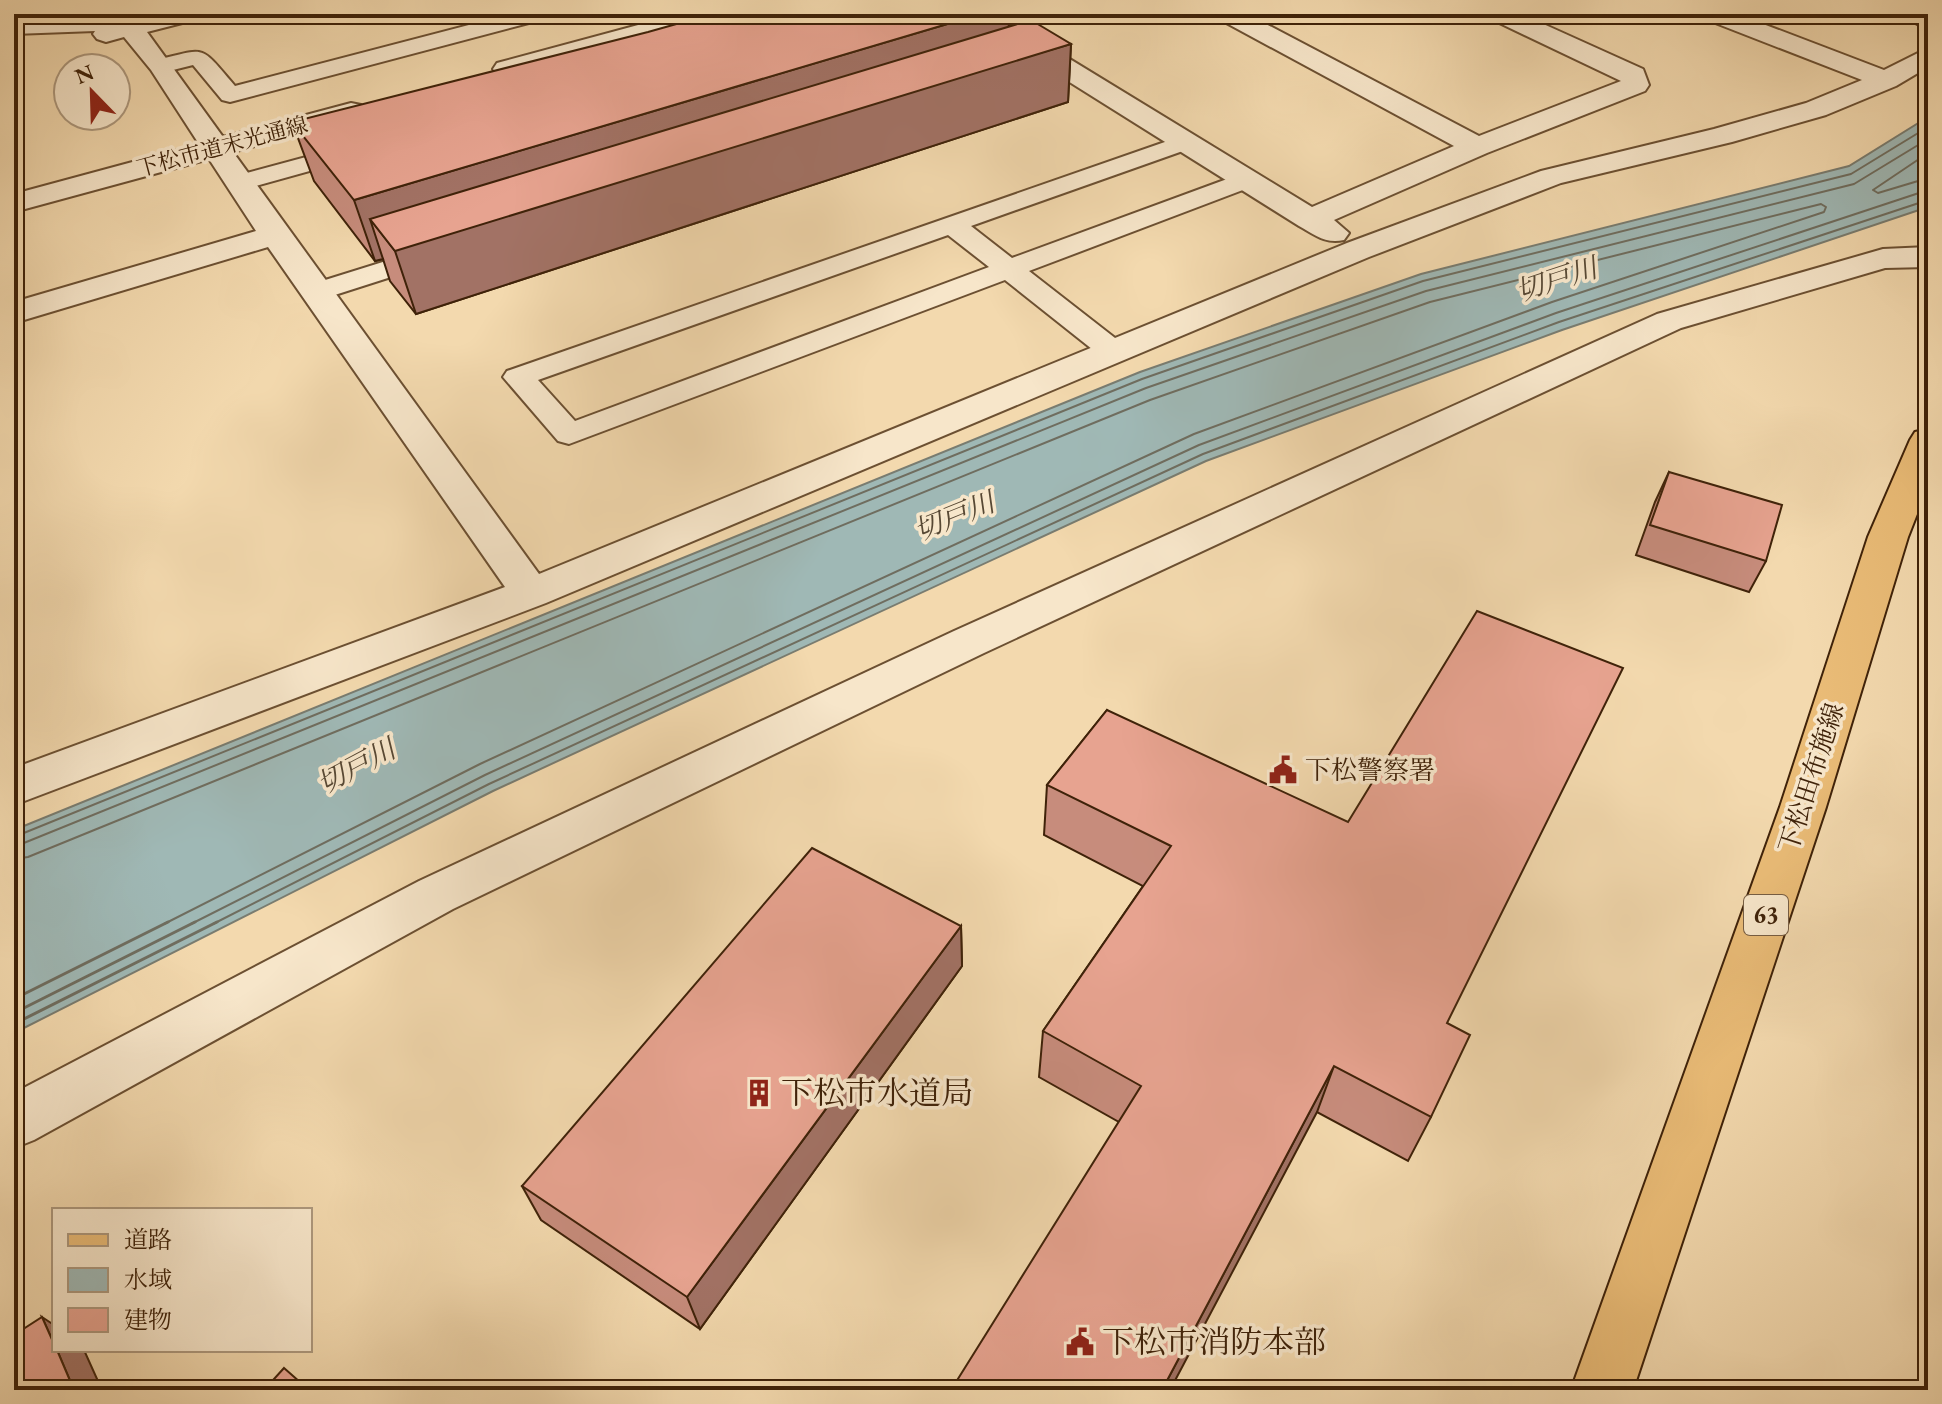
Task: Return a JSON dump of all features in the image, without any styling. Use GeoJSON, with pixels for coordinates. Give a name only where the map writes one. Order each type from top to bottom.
{"type":"FeatureCollection","features":[{"type":"Feature","properties":{"kind":"main road"},"geometry":{"type":"LineString","coordinates":[[1916,14],[1928,21]]}},
{"type":"Feature","properties":{"kind":"main road","name":"下松田布施線"},"geometry":{"type":"LineString","coordinates":[[1602,1390],[1803,807],[1888,537],[1928,440]]}},
{"type":"Feature","properties":{"kind":"street"},"geometry":{"type":"LineString","coordinates":[[28,52],[189,14]]}},
{"type":"Feature","properties":{"kind":"street"},"geometry":{"type":"LineString","coordinates":[[478,76],[708,14]]}},
{"type":"Feature","properties":{"kind":"street"},"geometry":{"type":"LineString","coordinates":[[978,14],[1358,250]]}},
{"type":"Feature","properties":{"kind":"street"},"geometry":{"type":"LineString","coordinates":[[1228,14],[1477,147]]}},
{"type":"Feature","properties":{"kind":"street"},"geometry":{"type":"LineString","coordinates":[[1310,219],[1477,147],[1635,85],[1633,75],[1500,14]]}},
{"type":"Feature","properties":{"kind":"street"},"geometry":{"type":"LineString","coordinates":[[1714,14],[1886,80]]}},
{"type":"Feature","properties":{"kind":"street"},"geometry":{"type":"LineString","coordinates":[[14,26],[115,23],[130,28],[161,66],[275,235],[531,593]]}},
{"type":"Feature","properties":{"kind":"street"},"geometry":{"type":"LineString","coordinates":[[14,787],[531,593],[1358,250],[1551,177],[1722,136],[1816,109],[1886,80],[1928,56]]}},
{"type":"Feature","properties":{"kind":"street","name":"下松市道末光通線"},"geometry":{"type":"LineString","coordinates":[[14,203],[371,106]]}},
{"type":"Feature","properties":{"kind":"street"},"geometry":{"type":"LineString","coordinates":[[14,313],[275,235]]}},
{"type":"Feature","properties":{"kind":"street"},"geometry":{"type":"LineString","coordinates":[[14,1122],[436,895],[969,642],[1669,321],[1883,259],[1928,257]]}},
{"type":"Feature","properties":{"kind":"lane"},"geometry":{"type":"LineString","coordinates":[[161,66],[198,57],[230,95],[536,14]]}},
{"type":"Feature","properties":{"kind":"lane"},"geometry":{"type":"LineString","coordinates":[[1020,68],[1050,59]]}},
{"type":"Feature","properties":{"kind":"lane"},"geometry":{"type":"LineString","coordinates":[[1185,142],[518,377],[569,434],[1247,180]]}},
{"type":"Feature","properties":{"kind":"lane"},"geometry":{"type":"LineString","coordinates":[[241,182],[377,144]]}},
{"type":"Feature","properties":{"kind":"lane"},"geometry":{"type":"LineString","coordinates":[[951,224],[1113,351]]}},
{"type":"Feature","properties":{"kind":"lane"},"geometry":{"type":"LineString","coordinates":[[316,292],[451,249]]}},
{"type":"Feature","properties":{"kind":"water","name":"切戸川"},"geometry":{"type":"Polygon","coordinates":[[[1928,117],[1928,207],[1562,330],[1206,461],[493,791],[14,1033],[14,830],[1140,372],[1421,274],[1849,166],[1928,117]]]}},
{"type":"Feature","properties":{"kind":"building"},"geometry":{"type":"Polygon","coordinates":[[[712,14],[981,14],[354,200],[292,122],[648,32],[712,14]]]}},
{"type":"Feature","properties":{"kind":"building"},"geometry":{"type":"Polygon","coordinates":[[[1031,20],[1071,44],[395,251],[370,219],[1031,20]]]}},
{"type":"Feature","properties":{"kind":"building"},"geometry":{"type":"Polygon","coordinates":[[[1669,472],[1782,505],[1766,561],[1650,525],[1669,472]]]}},
{"type":"Feature","properties":{"kind":"building"},"geometry":{"type":"Polygon","coordinates":[[[1477,611],[1623,668],[1447,1023],[1470,1035],[1431,1117],[1334,1066],[1162,1390],[951,1390],[1141,1086],[1043,1031],[1171,846],[1047,785],[1107,710],[1348,822],[1477,611]]]}},
{"type":"Feature","properties":{"kind":"building","name":"下松市水道局"},"geometry":{"type":"Polygon","coordinates":[[[812,848],[961,926],[687,1297],[522,1186],[812,848]]]}},
{"type":"Feature","properties":{"kind":"building"},"geometry":{"type":"Polygon","coordinates":[[[42,1317],[52,1340],[52,1352],[58,1352],[74,1390],[14,1390],[14,1335],[42,1317]]]}},
{"type":"Feature","properties":{"kind":"building"},"geometry":{"type":"Polygon","coordinates":[[[284,1368],[309,1390],[264,1390],[284,1368]]]}},
{"type":"Feature","properties":{"kind":"place","name":"下松警察署"},"geometry":{"type":"Point","coordinates":[1283,770]}},
{"type":"Feature","properties":{"kind":"place","name":"下松市水道局"},"geometry":{"type":"Point","coordinates":[759,1093]}},
{"type":"Feature","properties":{"kind":"place","name":"下松市消防本部"},"geometry":{"type":"Point","coordinates":[1080,1342]}}]}
